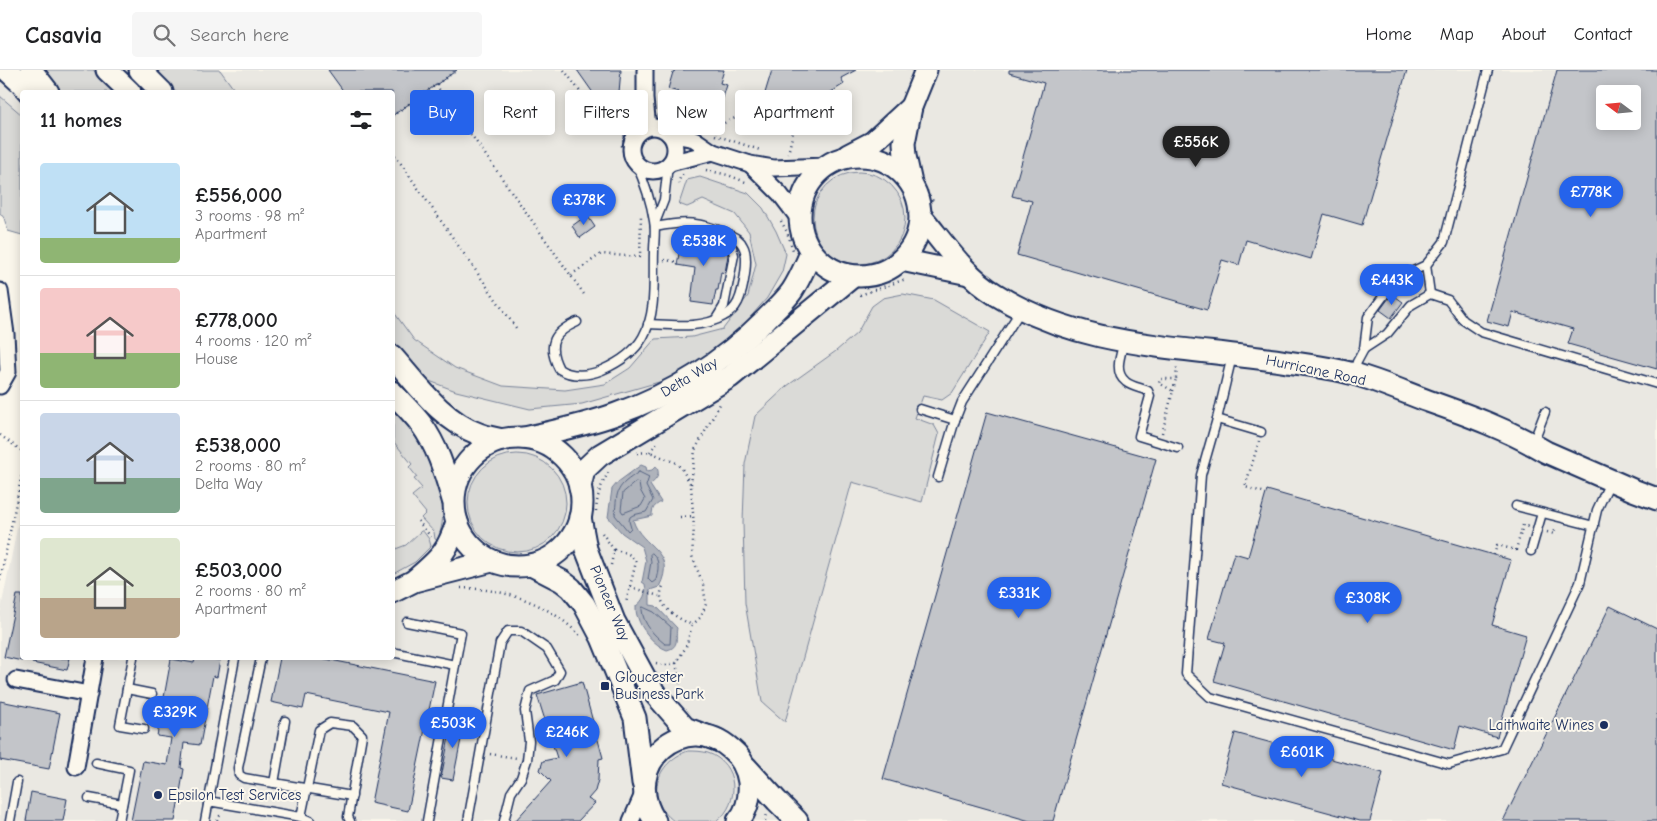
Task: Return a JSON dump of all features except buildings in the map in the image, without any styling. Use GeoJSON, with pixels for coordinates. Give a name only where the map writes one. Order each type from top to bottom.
{"type":"FeatureCollection","features":[{"type":"Feature","properties":{"kind":"street"},"geometry":{"type":"LineString","coordinates":[[7,70],[27,90]]}},
{"type":"Feature","properties":{"kind":"street"},"geometry":{"type":"LineString","coordinates":[[31,70],[46,90]]}},
{"type":"Feature","properties":{"kind":"street"},"geometry":{"type":"LineString","coordinates":[[107,70],[128,90]]}},
{"type":"Feature","properties":{"kind":"street"},"geometry":{"type":"LineString","coordinates":[[140,70],[160,90]]}},
{"type":"Feature","properties":{"kind":"street"},"geometry":{"type":"LineString","coordinates":[[645,70],[645,90]]}},
{"type":"Feature","properties":{"kind":"street"},"geometry":{"type":"LineString","coordinates":[[911,107],[873,142],[835,162],[811,180],[802,198],[799,219],[802,255],[836,273],[852,277],[870,276],[887,271],[902,260],[912,247],[929,213],[918,199],[919,187],[905,156],[904,143],[911,107],[926,70]]}},
{"type":"Feature","properties":{"kind":"street"},"geometry":{"type":"LineString","coordinates":[[0,75],[20,92]]}},
{"type":"Feature","properties":{"kind":"street"},"geometry":{"type":"LineString","coordinates":[[648,127],[658,128]]}},
{"type":"Feature","properties":{"kind":"street"},"geometry":{"type":"LineString","coordinates":[[636,135],[633,139],[631,151],[632,165],[646,170],[658,170],[669,164],[713,152]]}},
{"type":"Feature","properties":{"kind":"street"},"geometry":{"type":"LineString","coordinates":[[669,164],[675,152],[673,139],[670,135]]}},
{"type":"Feature","properties":{"kind":"street"},"geometry":{"type":"LineString","coordinates":[[674,135],[694,139],[713,152],[750,164],[774,168],[835,162],[863,155],[882,159],[898,169],[919,187]]}},
{"type":"Feature","properties":{"kind":"street"},"geometry":{"type":"LineString","coordinates":[[750,164],[780,194],[799,219]]}},
{"type":"Feature","properties":{"kind":"street","name":"Hurricane Road"},"geometry":{"type":"LineString","coordinates":[[929,213],[968,274],[995,294],[1034,316],[1082,333],[1124,342],[1233,354],[1354,374],[1466,414],[1546,452],[1657,499]]}},
{"type":"Feature","properties":{"kind":"street","name":"Delta Way"},"geometry":{"type":"LineString","coordinates":[[524,438],[574,427],[616,414],[659,396],[710,367],[748,337],[792,291],[802,255]]}},
{"type":"Feature","properties":{"kind":"street","name":"Hurricane Road"},"geometry":{"type":"LineString","coordinates":[[902,260],[968,274]]}},
{"type":"Feature","properties":{"kind":"street","name":"Delta Way"},"geometry":{"type":"LineString","coordinates":[[580,487],[584,470],[600,455],[730,377],[852,277]]}},
{"type":"Feature","properties":{"kind":"street"},"geometry":{"type":"LineString","coordinates":[[0,290],[6,334],[8,372],[0,386]]}},
{"type":"Feature","properties":{"kind":"street"},"geometry":{"type":"LineString","coordinates":[[395,359],[435,404],[465,428],[480,435],[502,440],[524,438],[534,440],[550,447],[564,457],[574,471],[580,487],[582,502],[589,518],[562,548],[548,559],[531,565],[511,566],[492,561],[477,552],[465,538],[455,512],[440,459],[432,442],[421,424],[395,395]]}},
{"type":"Feature","properties":{"kind":"street"},"geometry":{"type":"LineString","coordinates":[[414,581],[441,557],[450,542],[457,482],[467,463],[482,449],[502,440]]}},
{"type":"Feature","properties":{"kind":"street","name":"Pioneer Way"},"geometry":{"type":"LineString","coordinates":[[589,518],[586,548],[596,569],[614,621],[646,680],[656,695],[685,728],[717,740]]}},
{"type":"Feature","properties":{"kind":"street"},"geometry":{"type":"LineString","coordinates":[[395,590],[414,581],[492,561]]}},
{"type":"Feature","properties":{"kind":"street","name":"Pioneer Way"},"geometry":{"type":"LineString","coordinates":[[531,565],[562,581],[571,588],[584,604],[602,638],[635,718],[643,789],[648,811],[655,821]]}},
{"type":"Feature","properties":{"kind":"street"},"geometry":{"type":"LineString","coordinates":[[76,767],[95,660]]}},
{"type":"Feature","properties":{"kind":"street"},"geometry":{"type":"LineString","coordinates":[[16,680],[88,694]]}},
{"type":"Feature","properties":{"kind":"street"},"geometry":{"type":"LineString","coordinates":[[630,821],[643,789],[646,771],[652,760],[669,743],[680,738],[693,736],[705,736],[727,745],[736,753],[758,781],[797,821]]}},
{"type":"Feature","properties":{"kind":"street"},"geometry":{"type":"LineString","coordinates":[[738,821],[747,805],[750,790],[748,776],[743,763]]}},
{"type":"Feature","properties":{"kind":"lane"},"geometry":{"type":"LineString","coordinates":[[1354,374],[1357,362],[1364,349],[1368,317],[1396,279],[1426,265],[1444,242],[1488,70]]}},
{"type":"Feature","properties":{"kind":"lane"},"geometry":{"type":"LineString","coordinates":[[655,225],[664,200],[669,164]]}},
{"type":"Feature","properties":{"kind":"lane"},"geometry":{"type":"LineString","coordinates":[[577,322],[560,331],[556,336],[552,352],[559,369],[571,375],[599,371],[625,357],[643,337],[648,324],[653,306],[655,225],[643,179],[632,165]]}},
{"type":"Feature","properties":{"kind":"lane"},"geometry":{"type":"LineString","coordinates":[[648,324],[690,325],[714,322],[727,315],[738,301],[746,263],[746,253],[743,245],[738,239],[728,234],[703,224],[679,222],[655,225]]}},
{"type":"Feature","properties":{"kind":"lane"},"geometry":{"type":"LineString","coordinates":[[714,322],[724,306],[734,254],[728,234]]}},
{"type":"Feature","properties":{"kind":"lane"},"geometry":{"type":"LineString","coordinates":[[1426,265],[1430,294]]}},
{"type":"Feature","properties":{"kind":"lane"},"geometry":{"type":"LineString","coordinates":[[1364,349],[1387,334],[1411,304],[1430,294],[1448,300],[1463,320],[1481,332],[1657,384]]}},
{"type":"Feature","properties":{"kind":"lane"},"geometry":{"type":"LineString","coordinates":[[938,477],[962,402],[1022,309]]}},
{"type":"Feature","properties":{"kind":"lane"},"geometry":{"type":"LineString","coordinates":[[1124,342],[1118,364],[1120,376],[1127,383],[1148,391],[1150,396],[1139,436],[1178,448]]}},
{"type":"Feature","properties":{"kind":"lane"},"geometry":{"type":"LineString","coordinates":[[1233,354],[1201,475],[1186,674],[1210,697],[1449,764],[1502,749],[1580,583],[1597,510],[1611,480]]}},
{"type":"Feature","properties":{"kind":"lane"},"geometry":{"type":"LineString","coordinates":[[920,409],[955,420]]}},
{"type":"Feature","properties":{"kind":"lane"},"geometry":{"type":"LineString","coordinates":[[1532,444],[1545,412]]}},
{"type":"Feature","properties":{"kind":"lane"},"geometry":{"type":"LineString","coordinates":[[1217,419],[1261,432]]}},
{"type":"Feature","properties":{"kind":"lane"},"geometry":{"type":"LineString","coordinates":[[1516,506],[1594,526]]}},
{"type":"Feature","properties":{"kind":"lane"},"geometry":{"type":"LineString","coordinates":[[1532,551],[1542,513]]}},
{"type":"Feature","properties":{"kind":"lane"},"geometry":{"type":"LineString","coordinates":[[407,622],[461,633],[427,821]]}},
{"type":"Feature","properties":{"kind":"lane"},"geometry":{"type":"LineString","coordinates":[[468,821],[500,643],[508,631],[521,631],[547,649],[560,671],[555,680],[530,691],[525,711],[529,741],[527,760],[521,778],[511,793],[504,821]]}},
{"type":"Feature","properties":{"kind":"lane"},"geometry":{"type":"LineString","coordinates":[[395,653],[455,664]]}},
{"type":"Feature","properties":{"kind":"lane"},"geometry":{"type":"LineString","coordinates":[[133,660],[120,724],[144,729]]}},
{"type":"Feature","properties":{"kind":"lane"},"geometry":{"type":"LineString","coordinates":[[205,821],[235,660]]}},
{"type":"Feature","properties":{"kind":"lane"},"geometry":{"type":"LineString","coordinates":[[261,660],[238,768],[239,775],[244,778],[352,796]]}},
{"type":"Feature","properties":{"kind":"lane"},"geometry":{"type":"LineString","coordinates":[[127,689],[152,694]]}},
{"type":"Feature","properties":{"kind":"lane"},"geometry":{"type":"LineString","coordinates":[[274,783],[285,721]]}},
{"type":"Feature","properties":{"kind":"lane"},"geometry":{"type":"LineString","coordinates":[[302,817],[318,730],[330,723],[353,726],[362,735],[348,817],[350,821]]}},
{"type":"Feature","properties":{"kind":"lane"},"geometry":{"type":"LineString","coordinates":[[96,763],[129,770],[119,821]]}},
{"type":"Feature","properties":{"kind":"lane"},"geometry":{"type":"LineString","coordinates":[[10,821],[17,782]]}},
{"type":"Feature","properties":{"kind":"lane"},"geometry":{"type":"LineString","coordinates":[[89,798],[122,804]]}},
{"type":"Feature","properties":{"kind":"lane"},"geometry":{"type":"LineString","coordinates":[[208,805],[214,802],[302,817],[310,821]]}},
{"type":"Feature","properties":{"kind":"path"},"geometry":{"type":"LineString","coordinates":[[395,114],[457,70]]}},
{"type":"Feature","properties":{"kind":"path"},"geometry":{"type":"LineString","coordinates":[[564,70],[579,90]]}},
{"type":"Feature","properties":{"kind":"path"},"geometry":{"type":"LineString","coordinates":[[436,84],[586,297]]}},
{"type":"Feature","properties":{"kind":"path"},"geometry":{"type":"LineString","coordinates":[[625,135],[622,146],[624,158],[632,165]]}},
{"type":"Feature","properties":{"kind":"path"},"geometry":{"type":"LineString","coordinates":[[715,135],[760,150]]}},
{"type":"Feature","properties":{"kind":"path"},"geometry":{"type":"LineString","coordinates":[[789,158],[793,135]]}},
{"type":"Feature","properties":{"kind":"path"},"geometry":{"type":"LineString","coordinates":[[395,155],[516,328]]}},
{"type":"Feature","properties":{"kind":"path"},"geometry":{"type":"LineString","coordinates":[[704,169],[728,175],[750,185]]}},
{"type":"Feature","properties":{"kind":"path"},"geometry":{"type":"LineString","coordinates":[[675,192],[680,178],[690,170]]}},
{"type":"Feature","properties":{"kind":"path"},"geometry":{"type":"LineString","coordinates":[[919,187],[929,213]]}},
{"type":"Feature","properties":{"kind":"path"},"geometry":{"type":"LineString","coordinates":[[571,275],[601,254],[640,257],[641,211]]}},
{"type":"Feature","properties":{"kind":"path"},"geometry":{"type":"LineString","coordinates":[[778,215],[793,251],[802,255]]}},
{"type":"Feature","properties":{"kind":"path"},"geometry":{"type":"LineString","coordinates":[[1165,444],[1168,435],[1161,432],[1176,379],[1179,348]]}},
{"type":"Feature","properties":{"kind":"path"},"geometry":{"type":"LineString","coordinates":[[1173,391],[1158,383],[1160,379],[1176,379]]}},
{"type":"Feature","properties":{"kind":"path"},"geometry":{"type":"LineString","coordinates":[[671,713],[677,708],[680,701],[680,682],[676,663],[686,648],[692,625],[701,617],[706,604],[703,584],[692,556],[694,516],[691,485],[695,450],[720,404]]}},
{"type":"Feature","properties":{"kind":"path"},"geometry":{"type":"LineString","coordinates":[[1261,432],[1245,487],[1266,493]]}},
{"type":"Feature","properties":{"kind":"path"},"geometry":{"type":"LineString","coordinates":[[0,435],[20,450]]}},
{"type":"Feature","properties":{"kind":"path"},"geometry":{"type":"LineString","coordinates":[[635,453],[650,452],[676,464],[682,469],[691,485]]}},
{"type":"Feature","properties":{"kind":"path"},"geometry":{"type":"LineString","coordinates":[[589,518],[601,485],[610,470]]}},
{"type":"Feature","properties":{"kind":"path"},"geometry":{"type":"LineString","coordinates":[[0,580],[20,484]]}},
{"type":"Feature","properties":{"kind":"path"},"geometry":{"type":"LineString","coordinates":[[680,517],[694,516]]}},
{"type":"Feature","properties":{"kind":"path"},"geometry":{"type":"LineString","coordinates":[[1494,555],[1497,545],[1516,550],[1523,525],[1554,534],[1559,518]]}},
{"type":"Feature","properties":{"kind":"path"},"geometry":{"type":"LineString","coordinates":[[596,569],[606,569],[611,566],[614,559],[614,550],[600,530]]}},
{"type":"Feature","properties":{"kind":"path"},"geometry":{"type":"LineString","coordinates":[[614,550],[627,553],[634,557],[636,562],[626,601],[627,609]]}},
{"type":"Feature","properties":{"kind":"path"},"geometry":{"type":"LineString","coordinates":[[658,595],[663,586]]}},
{"type":"Feature","properties":{"kind":"path"},"geometry":{"type":"LineString","coordinates":[[630,587],[658,595]]}},
{"type":"Feature","properties":{"kind":"path"},"geometry":{"type":"LineString","coordinates":[[658,595],[661,602],[667,608],[692,625]]}},
{"type":"Feature","properties":{"kind":"path"},"geometry":{"type":"LineString","coordinates":[[652,660],[666,665],[676,663]]}},
{"type":"Feature","properties":{"kind":"path"},"geometry":{"type":"LineString","coordinates":[[481,752],[527,760]]}},
{"type":"Feature","properties":{"kind":"shaded area","name":"Gloucester Business Park"},"geometry":{"type":"Polygon","coordinates":[[[0,70],[1657,70],[1657,821],[0,821],[0,613],[20,514],[20,660],[395,660],[395,90],[20,90],[20,197],[0,175],[0,70]]]}},
{"type":"Feature","properties":{"kind":"shaded area"},"geometry":{"type":"Polygon","coordinates":[[[42,70],[93,70],[115,90],[58,90],[42,70]]]}},
{"type":"Feature","properties":{"kind":"shaded area"},"geometry":{"type":"Polygon","coordinates":[[[147,70],[220,70],[235,90],[169,90],[147,70]]]}},
{"type":"Feature","properties":{"kind":"shaded area"},"geometry":{"type":"Polygon","coordinates":[[[0,96],[20,113],[20,234],[8,231],[4,218],[0,213],[0,96]]]}},
{"type":"Feature","properties":{"kind":"shaded area"},"geometry":{"type":"Polygon","coordinates":[[[859,172],[877,175],[892,185],[902,200],[905,218],[902,236],[892,251],[877,261],[859,264],[841,261],[826,251],[816,236],[813,218],[816,200],[826,185],[841,175],[859,172]]]}},
{"type":"Feature","properties":{"kind":"shaded area"},"geometry":{"type":"Polygon","coordinates":[[[700,177],[748,193],[763,208],[786,254],[782,272],[767,298],[740,329],[716,349],[673,378],[582,404],[530,409],[456,391],[424,379],[395,346],[395,314],[414,340],[455,368],[503,386],[565,390],[605,384],[630,368],[655,339],[692,337],[723,329],[748,296],[756,264],[749,232],[735,214],[703,200],[687,207],[679,204],[687,180],[700,177]]]}},
{"type":"Feature","properties":{"kind":"shaded area"},"geometry":{"type":"Polygon","coordinates":[[[903,294],[934,300],[990,332],[952,393],[942,400],[923,396],[915,418],[934,425],[939,434],[922,502],[852,482],[785,722],[762,702],[745,603],[743,522],[745,464],[755,416],[787,386],[836,351],[857,333],[872,306],[883,298],[903,294]]]}},
{"type":"Feature","properties":{"kind":"shaded area"},"geometry":{"type":"Polygon","coordinates":[[[395,410],[424,452],[439,488],[442,524],[437,540],[435,539],[434,532],[421,518],[426,513],[412,496],[422,488],[414,479],[417,477],[409,467],[412,464],[395,443],[395,410]]]}},
{"type":"Feature","properties":{"kind":"shaded area"},"geometry":{"type":"Polygon","coordinates":[[[517,454],[536,458],[552,468],[562,484],[566,503],[562,522],[552,538],[536,548],[517,552],[498,548],[482,538],[472,522],[468,503],[472,484],[482,468],[498,458],[517,454]]]}},
{"type":"Feature","properties":{"kind":"shaded area"},"geometry":{"type":"Polygon","coordinates":[[[423,531],[429,539],[431,546],[415,562],[395,573],[395,549],[406,545],[423,531]]]}},
{"type":"Feature","properties":{"kind":"shaded area"},"geometry":{"type":"Polygon","coordinates":[[[688,751],[705,752],[718,758],[730,774],[733,794],[725,813],[717,821],[674,821],[659,802],[658,782],[662,772],[668,763],[688,751]]]}},
{"type":"Feature","properties":{"kind":"water"},"geometry":{"type":"Polygon","coordinates":[[[641,465],[646,467],[647,471],[652,470],[656,466],[658,472],[650,485],[661,502],[652,511],[652,516],[633,520],[643,537],[661,557],[664,565],[664,575],[659,587],[650,590],[650,605],[656,606],[677,628],[674,647],[667,650],[649,637],[637,615],[636,606],[641,602],[645,594],[645,584],[642,582],[646,561],[642,547],[622,533],[608,517],[612,489],[618,482],[641,465]]]}},
{"type":"Feature","properties":{"kind":"place","name":"Gloucester Business Park"},"geometry":{"type":"Point","coordinates":[605,686]}},
{"type":"Feature","properties":{"kind":"place","name":"Laithwaite Wines"},"geometry":{"type":"Point","coordinates":[1604,725]}},
{"type":"Feature","properties":{"kind":"place","name":"Epsilon Test Services"},"geometry":{"type":"Point","coordinates":[158,795]}}]}
